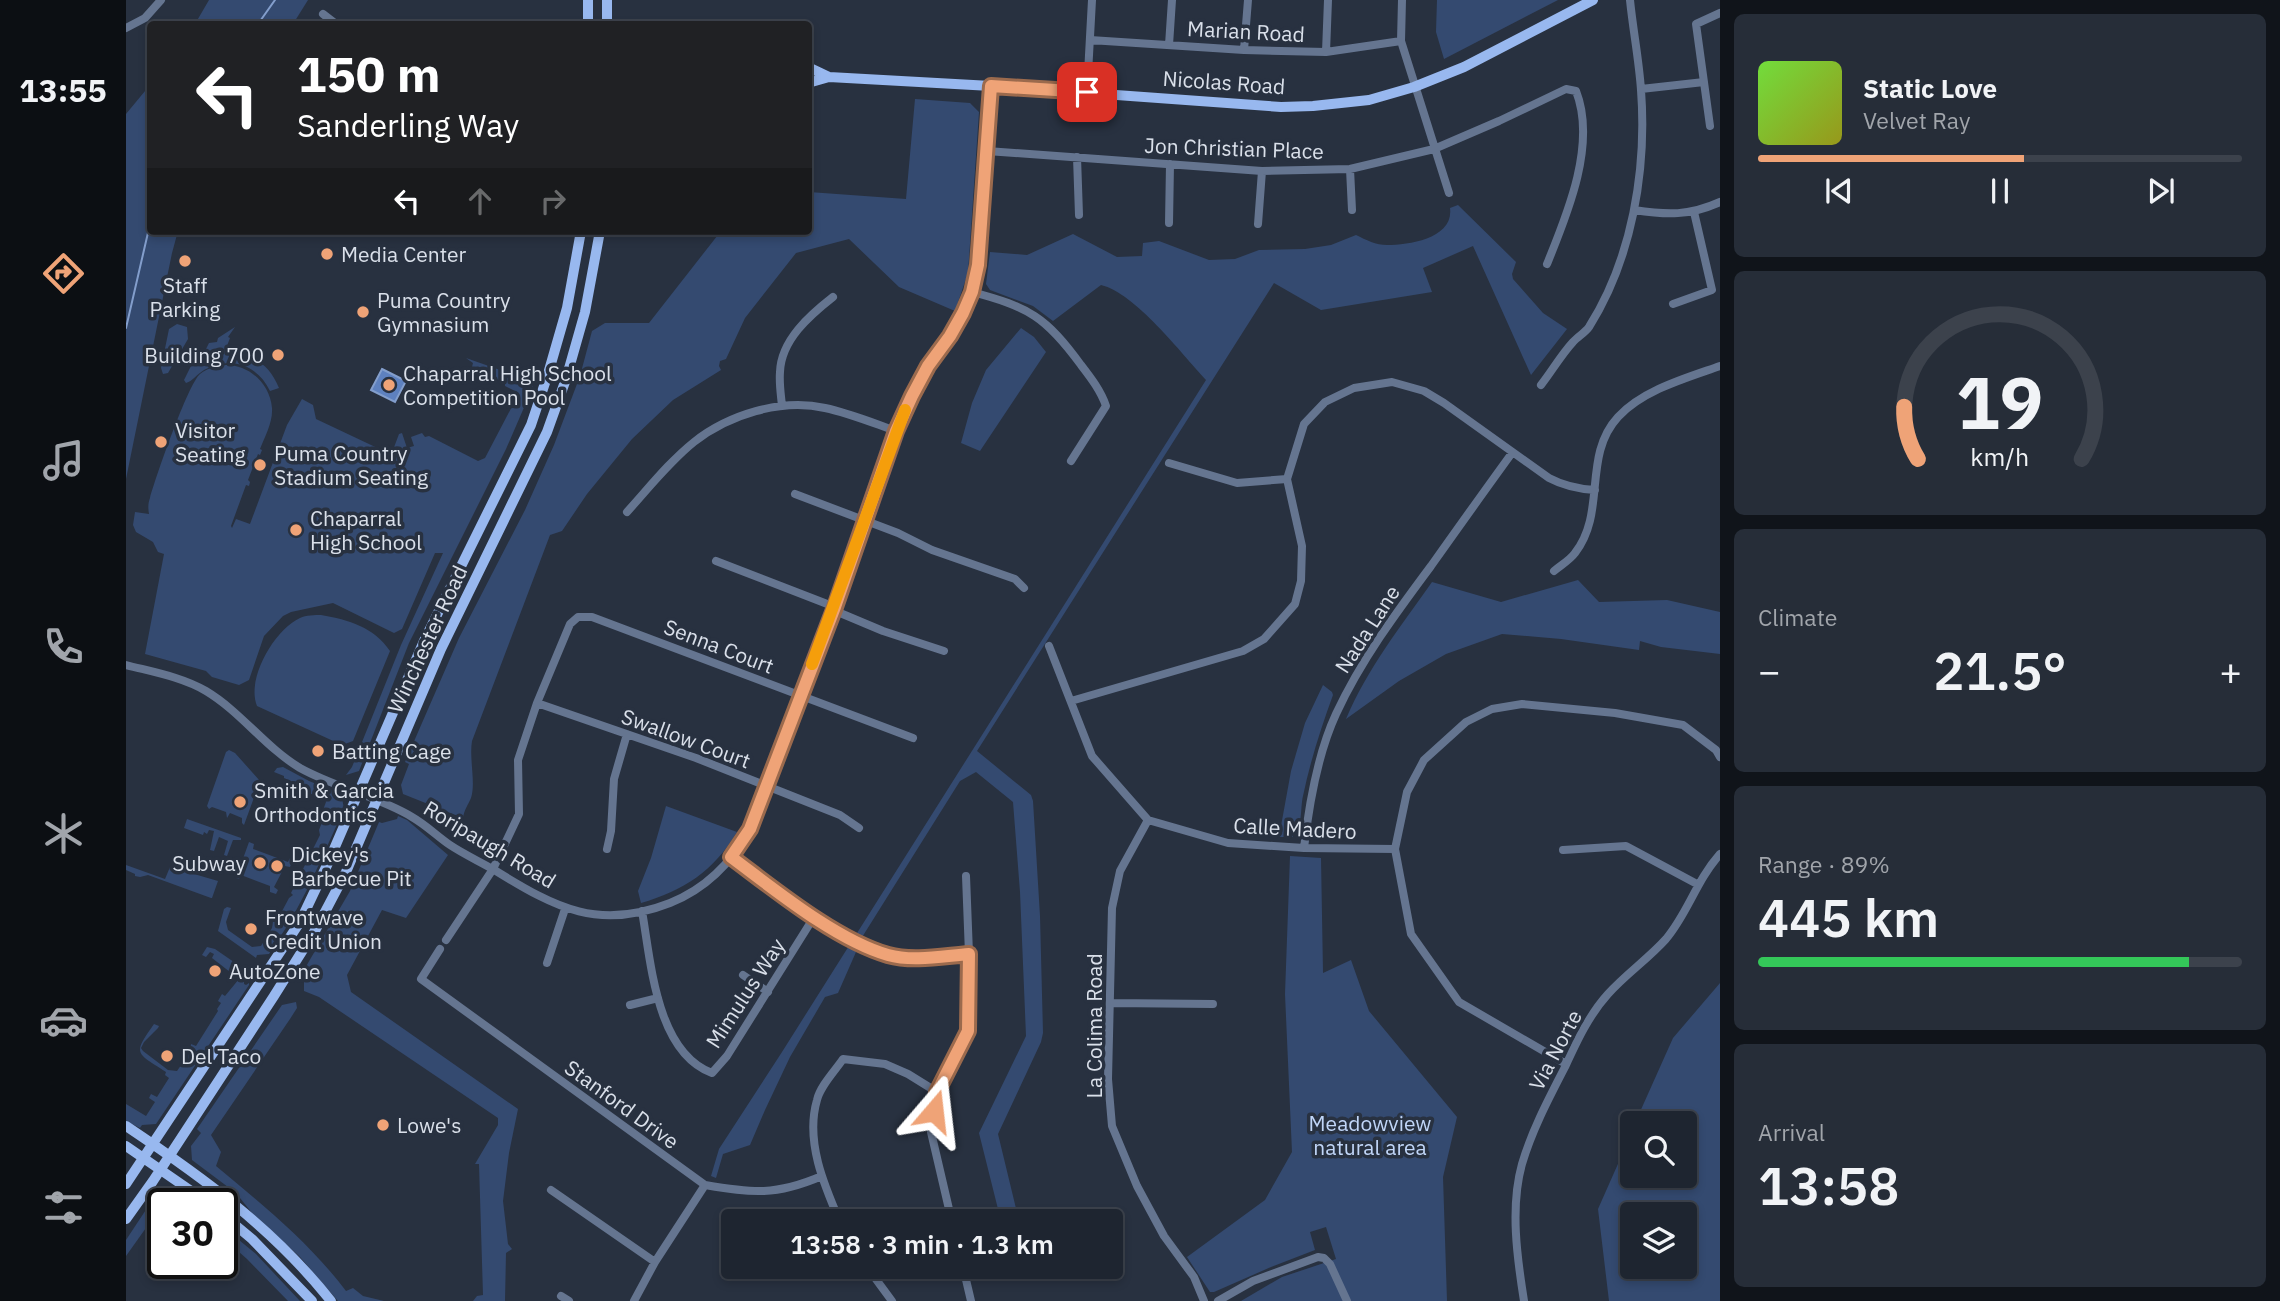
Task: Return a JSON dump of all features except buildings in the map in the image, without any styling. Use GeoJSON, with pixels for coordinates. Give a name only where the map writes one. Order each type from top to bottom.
{"type":"FeatureCollection","features":[{"type":"Feature","properties":{"kind":"main road"},"geometry":{"type":"LineString","coordinates":[[588,0],[588,21]]}},
{"type":"Feature","properties":{"kind":"main road"},"geometry":{"type":"LineString","coordinates":[[607,0],[607,21]]}},
{"type":"Feature","properties":{"kind":"main road","name":"Nicolas Road"},"geometry":{"type":"LineString","coordinates":[[812,82],[829,77],[1087,92],[1281,107],[1313,106],[1369,100],[1414,88],[1464,66],[1593,0]]}},
{"type":"Feature","properties":{"kind":"main road","name":"Nicolas Road"},"geometry":{"type":"LineString","coordinates":[[812,69],[829,77]]}},
{"type":"Feature","properties":{"kind":"main road","name":"Winchester Road"},"geometry":{"type":"LineString","coordinates":[[126,1184],[300,922],[424,640],[531,425],[567,308],[580,235]]}},
{"type":"Feature","properties":{"kind":"main road","name":"Winchester Road"},"geometry":{"type":"LineString","coordinates":[[126,1219],[316,929],[346,872],[440,649],[547,432],[566,379],[585,312],[599,235]]}},
{"type":"Feature","properties":{"kind":"main road"},"geometry":{"type":"LineString","coordinates":[[126,1126],[206,1181],[254,1221],[288,1253],[331,1301]]}},
{"type":"Feature","properties":{"kind":"main road"},"geometry":{"type":"LineString","coordinates":[[126,1146],[187,1188]]}},
{"type":"Feature","properties":{"kind":"main road"},"geometry":{"type":"LineString","coordinates":[[238,1227],[312,1301]]}},
{"type":"Feature","properties":{"kind":"main road"},"geometry":{"type":"LineString","coordinates":[[297,1284],[320,1301]]}},
{"type":"Feature","properties":{"kind":"street"},"geometry":{"type":"LineString","coordinates":[[126,28],[145,18],[161,0]]}},
{"type":"Feature","properties":{"kind":"street"},"geometry":{"type":"LineString","coordinates":[[1087,92],[1092,0]]}},
{"type":"Feature","properties":{"kind":"street"},"geometry":{"type":"LineString","coordinates":[[1169,45],[1172,0]]}},
{"type":"Feature","properties":{"kind":"street"},"geometry":{"type":"LineString","coordinates":[[1244,50],[1248,0]]}},
{"type":"Feature","properties":{"kind":"street"},"geometry":{"type":"LineString","coordinates":[[1326,52],[1328,0]]}},
{"type":"Feature","properties":{"kind":"street"},"geometry":{"type":"LineString","coordinates":[[1402,0],[1401,41],[1449,193]]}},
{"type":"Feature","properties":{"kind":"street"},"geometry":{"type":"LineString","coordinates":[[1541,385],[1574,341],[1587,330],[1610,284],[1634,210],[1641,159],[1641,89],[1630,0]]}},
{"type":"Feature","properties":{"kind":"street"},"geometry":{"type":"LineString","coordinates":[[1710,126],[1696,24],[1720,13]]}},
{"type":"Feature","properties":{"kind":"street"},"geometry":{"type":"LineString","coordinates":[[323,14],[333,21]]}},
{"type":"Feature","properties":{"kind":"street","name":"Marian Road"},"geometry":{"type":"LineString","coordinates":[[1090,40],[1244,50],[1326,52],[1401,41]]}},
{"type":"Feature","properties":{"kind":"street"},"geometry":{"type":"LineString","coordinates":[[1641,89],[1704,82]]}},
{"type":"Feature","properties":{"kind":"street","name":"Roripaugh Road"},"geometry":{"type":"LineString","coordinates":[[126,665],[185,681],[208,692],[232,710],[279,755],[304,770],[376,799],[418,820],[449,844],[528,891],[565,909],[605,915],[642,911],[660,907],[703,885],[731,857],[750,829],[834,609],[896,431],[928,366],[950,336],[972,292],[978,265],[991,86]]}},
{"type":"Feature","properties":{"kind":"street","name":"Jon Christian Place"},"geometry":{"type":"LineString","coordinates":[[987,151],[1262,171],[1350,169],[1434,149],[1566,89],[1576,91],[1582,106],[1581,160],[1567,214],[1547,264]]}},
{"type":"Feature","properties":{"kind":"street"},"geometry":{"type":"LineString","coordinates":[[1077,157],[1079,215]]}},
{"type":"Feature","properties":{"kind":"street"},"geometry":{"type":"LineString","coordinates":[[1169,223],[1170,164]]}},
{"type":"Feature","properties":{"kind":"street"},"geometry":{"type":"LineString","coordinates":[[1350,169],[1352,210]]}},
{"type":"Feature","properties":{"kind":"street"},"geometry":{"type":"LineString","coordinates":[[1258,224],[1262,171]]}},
{"type":"Feature","properties":{"kind":"street"},"geometry":{"type":"LineString","coordinates":[[1634,210],[1667,215],[1694,212],[1720,202]]}},
{"type":"Feature","properties":{"kind":"street"},"geometry":{"type":"LineString","coordinates":[[1673,304],[1712,290],[1694,212]]}},
{"type":"Feature","properties":{"kind":"street"},"geometry":{"type":"LineString","coordinates":[[972,292],[1021,308],[1045,323],[1060,336],[1101,393],[1107,406],[1071,461]]}},
{"type":"Feature","properties":{"kind":"street"},"geometry":{"type":"LineString","coordinates":[[782,406],[780,370],[786,350],[809,316],[833,297]]}},
{"type":"Feature","properties":{"kind":"street"},"geometry":{"type":"LineString","coordinates":[[1554,570],[1574,554],[1590,524],[1597,459],[1605,435],[1619,416],[1649,395],[1720,366]]}},
{"type":"Feature","properties":{"kind":"street"},"geometry":{"type":"LineString","coordinates":[[1072,701],[1243,651],[1265,639],[1279,624],[1295,604],[1301,580],[1303,546],[1287,479],[1304,424],[1321,406],[1354,388],[1392,382],[1424,391],[1561,484],[1595,490]]}},
{"type":"Feature","properties":{"kind":"street"},"geometry":{"type":"LineString","coordinates":[[627,512],[692,443],[734,419],[782,406],[804,405],[824,407],[896,431]]}},
{"type":"Feature","properties":{"kind":"street","name":"Nada Lane"},"geometry":{"type":"LineString","coordinates":[[1304,848],[1308,809],[1325,745],[1335,716],[1352,682],[1401,606],[1512,453]]}},
{"type":"Feature","properties":{"kind":"street"},"geometry":{"type":"LineString","coordinates":[[1169,463],[1237,483],[1287,479]]}},
{"type":"Feature","properties":{"kind":"street"},"geometry":{"type":"LineString","coordinates":[[796,494],[932,550],[1015,579],[1024,588]]}},
{"type":"Feature","properties":{"kind":"street"},"geometry":{"type":"LineString","coordinates":[[716,561],[883,631],[944,652]]}},
{"type":"Feature","properties":{"kind":"street","name":"Senna Court"},"geometry":{"type":"LineString","coordinates":[[537,703],[570,624],[578,617],[592,617],[912,738]]}},
{"type":"Feature","properties":{"kind":"street"},"geometry":{"type":"LineString","coordinates":[[1049,646],[1092,756],[1148,820]]}},
{"type":"Feature","properties":{"kind":"street"},"geometry":{"type":"LineString","coordinates":[[446,940],[493,869],[519,814],[518,760],[537,703]]}},
{"type":"Feature","properties":{"kind":"street","name":"Swallow Court"},"geometry":{"type":"LineString","coordinates":[[537,703],[696,758],[839,816],[859,828]]}},
{"type":"Feature","properties":{"kind":"street"},"geometry":{"type":"LineString","coordinates":[[1566,1064],[1460,1002],[1411,933],[1395,849],[1407,792],[1424,760],[1466,722],[1492,709],[1522,704],[1615,713],[1683,725],[1716,750],[1720,757]]}},
{"type":"Feature","properties":{"kind":"street"},"geometry":{"type":"LineString","coordinates":[[607,849],[611,831],[614,779],[627,734]]}},
{"type":"Feature","properties":{"kind":"street","name":"Calle Madero"},"geometry":{"type":"LineString","coordinates":[[1148,820],[1228,843],[1304,848],[1395,849]]}},
{"type":"Feature","properties":{"kind":"street","name":"La Colima Road"},"geometry":{"type":"LineString","coordinates":[[1148,820],[1119,871],[1112,908],[1108,1079],[1112,1126],[1136,1186],[1164,1236],[1194,1277],[1204,1301]]}},
{"type":"Feature","properties":{"kind":"street"},"geometry":{"type":"LineString","coordinates":[[1563,850],[1626,846],[1697,884]]}},
{"type":"Feature","properties":{"kind":"street","name":"Via Norte"},"geometry":{"type":"LineString","coordinates":[[1524,1301],[1515,1222],[1518,1187],[1531,1138],[1591,1016],[1608,994],[1668,937],[1685,912],[1697,884],[1720,854]]}},
{"type":"Feature","properties":{"kind":"street"},"geometry":{"type":"LineString","coordinates":[[731,857],[814,917],[855,941],[889,955],[927,958],[969,954]]}},
{"type":"Feature","properties":{"kind":"street"},"geometry":{"type":"LineString","coordinates":[[949,1209],[931,1132],[937,1092],[968,1031],[966,876]]}},
{"type":"Feature","properties":{"kind":"street"},"geometry":{"type":"LineString","coordinates":[[547,963],[565,909]]}},
{"type":"Feature","properties":{"kind":"street","name":"Mimulus Way"},"geometry":{"type":"LineString","coordinates":[[642,911],[658,998],[671,1034],[690,1058],[712,1073],[727,1056],[814,917]]}},
{"type":"Feature","properties":{"kind":"street","name":"Stanford Drive"},"geometry":{"type":"LineString","coordinates":[[440,949],[421,979],[705,1185],[766,1192],[796,1187],[822,1176]]}},
{"type":"Feature","properties":{"kind":"street"},"geometry":{"type":"LineString","coordinates":[[743,975],[768,992]]}},
{"type":"Feature","properties":{"kind":"street"},"geometry":{"type":"LineString","coordinates":[[630,1004],[658,998]]}},
{"type":"Feature","properties":{"kind":"street"},"geometry":{"type":"LineString","coordinates":[[1111,1003],[1213,1004]]}},
{"type":"Feature","properties":{"kind":"street"},"geometry":{"type":"LineString","coordinates":[[835,1209],[822,1176],[812,1131],[817,1098],[843,1059],[885,1064],[937,1092]]}},
{"type":"Feature","properties":{"kind":"street"},"geometry":{"type":"LineString","coordinates":[[634,1301],[655,1262],[705,1185]]}},
{"type":"Feature","properties":{"kind":"street"},"geometry":{"type":"LineString","coordinates":[[551,1190],[655,1262]]}},
{"type":"Feature","properties":{"kind":"street"},"geometry":{"type":"LineString","coordinates":[[1218,1301],[1253,1281],[1318,1257],[1324,1258],[1330,1264],[1347,1301]]}},
{"type":"Feature","properties":{"kind":"street"},"geometry":{"type":"LineString","coordinates":[[876,1279],[892,1301]]}},
{"type":"Feature","properties":{"kind":"street"},"geometry":{"type":"LineString","coordinates":[[966,1279],[970,1300]]}},
{"type":"Feature","properties":{"kind":"green space"},"geometry":{"type":"Polygon","coordinates":[[[209,0],[308,0],[295,21],[197,21],[209,0]]]}},
{"type":"Feature","properties":{"kind":"green space"},"geometry":{"type":"Polygon","coordinates":[[[1437,0],[1558,0],[1444,59],[1436,32],[1437,0]]]}},
{"type":"Feature","properties":{"kind":"green space"},"geometry":{"type":"Polygon","coordinates":[[[147,89],[147,235],[177,235],[126,479],[126,114],[147,89]]]}},
{"type":"Feature","properties":{"kind":"green space"},"geometry":{"type":"Polygon","coordinates":[[[915,99],[970,103],[979,112],[968,273],[955,311],[899,287],[849,239],[796,253],[745,318],[726,359],[720,361],[721,370],[673,400],[632,439],[587,494],[562,531],[550,535],[472,741],[472,792],[463,818],[403,794],[401,785],[409,764],[405,762],[459,638],[525,510],[554,445],[580,376],[592,331],[605,323],[649,323],[718,235],[812,235],[812,192],[906,199],[915,99]]]}},
{"type":"Feature","properties":{"kind":"green space"},"geometry":{"type":"Polygon","coordinates":[[[1458,205],[1516,262],[1513,279],[1543,313],[1567,329],[1531,375],[1473,246],[1423,268],[1432,292],[1321,310],[1274,283],[977,751],[1031,795],[1033,801],[1043,1033],[998,1134],[1016,1209],[998,1209],[979,1133],[1026,1036],[1013,802],[976,772],[960,781],[854,950],[856,952],[838,993],[825,997],[790,1057],[750,1145],[723,1154],[716,1178],[711,1176],[719,1149],[1206,380],[1143,311],[1114,290],[1101,285],[1053,321],[1033,306],[990,290],[986,284],[990,252],[1027,255],[1073,234],[1117,257],[1142,256],[1143,243],[1159,241],[1209,260],[1235,259],[1259,250],[1305,249],[1331,245],[1356,235],[1379,244],[1396,245],[1429,238],[1438,233],[1449,218],[1450,208],[1458,205]]]}},
{"type":"Feature","properties":{"kind":"green space"},"geometry":{"type":"Polygon","coordinates":[[[177,324],[187,327],[188,339],[168,373],[163,374],[161,368],[169,329],[177,324]]]}},
{"type":"Feature","properties":{"kind":"green space"},"geometry":{"type":"Polygon","coordinates":[[[235,327],[228,337],[230,338],[225,351],[245,356],[265,366],[279,388],[270,391],[251,369],[233,363],[224,363],[204,370],[186,383],[184,380],[196,361],[194,359],[197,353],[205,351],[209,343],[217,342],[218,338],[235,327]]]}},
{"type":"Feature","properties":{"kind":"green space"},"geometry":{"type":"Polygon","coordinates":[[[1021,328],[1034,337],[1046,352],[980,451],[961,443],[972,403],[986,370],[1021,328]]]}},
{"type":"Feature","properties":{"kind":"green space"},"geometry":{"type":"Polygon","coordinates":[[[466,358],[528,380],[533,386],[506,449],[409,643],[359,771],[346,775],[352,767],[401,645],[443,553],[435,553],[402,629],[394,633],[333,603],[291,612],[283,616],[264,636],[249,680],[239,685],[212,677],[206,671],[145,654],[164,554],[158,552],[153,542],[136,532],[133,525],[135,512],[149,514],[149,500],[165,453],[180,413],[200,374],[223,365],[246,370],[264,385],[272,408],[270,424],[260,449],[262,450],[248,480],[249,486],[246,485],[232,528],[236,519],[250,524],[287,425],[302,399],[313,405],[316,419],[388,453],[393,450],[399,434],[402,433],[407,448],[414,446],[411,437],[422,433],[425,437],[429,436],[478,461],[485,458],[517,397],[515,391],[505,386],[505,383],[472,367],[473,363],[466,358]]]}},
{"type":"Feature","properties":{"kind":"green space"},"geometry":{"type":"Polygon","coordinates":[[[1578,580],[1599,602],[1667,600],[1720,612],[1720,654],[1661,647],[1640,641],[1639,650],[1502,634],[1446,654],[1399,681],[1346,719],[1374,665],[1432,582],[1501,602],[1578,580]]]}},
{"type":"Feature","properties":{"kind":"green space"},"geometry":{"type":"Polygon","coordinates":[[[321,615],[341,619],[369,630],[390,651],[353,741],[342,745],[257,706],[255,695],[259,669],[281,633],[300,618],[321,615]]]}},
{"type":"Feature","properties":{"kind":"green space"},"geometry":{"type":"Polygon","coordinates":[[[1323,685],[1333,695],[1309,771],[1300,824],[1292,837],[1279,837],[1291,771],[1305,723],[1323,685]]]}},
{"type":"Feature","properties":{"kind":"green space"},"geometry":{"type":"Polygon","coordinates":[[[229,750],[235,753],[260,781],[244,825],[242,818],[230,813],[227,818],[226,812],[212,807],[209,809],[207,806],[229,750]]]}},
{"type":"Feature","properties":{"kind":"green space"},"geometry":{"type":"Polygon","coordinates":[[[283,767],[336,792],[342,798],[344,809],[291,920],[269,954],[257,955],[256,958],[218,931],[224,909],[231,908],[226,922],[228,930],[252,947],[261,946],[272,928],[274,914],[280,915],[293,895],[291,893],[320,835],[319,830],[326,812],[323,810],[325,799],[290,786],[291,781],[274,772],[283,767]]]}},
{"type":"Feature","properties":{"kind":"green space"},"geometry":{"type":"Polygon","coordinates":[[[666,806],[737,832],[718,858],[696,878],[684,886],[641,903],[638,891],[666,806]]]}},
{"type":"Feature","properties":{"kind":"green space"},"geometry":{"type":"Polygon","coordinates":[[[398,816],[407,820],[448,855],[406,918],[382,910],[347,975],[351,992],[518,1109],[503,1201],[508,1244],[512,1249],[506,1253],[505,1301],[473,1301],[477,1296],[483,1295],[479,1164],[475,1164],[498,1125],[498,1118],[319,997],[304,991],[304,977],[301,975],[350,891],[379,822],[397,819],[398,816]]]}},
{"type":"Feature","properties":{"kind":"green space"},"geometry":{"type":"Polygon","coordinates":[[[187,819],[241,840],[233,840],[227,856],[224,855],[228,841],[219,837],[214,851],[210,850],[214,831],[209,830],[203,835],[184,828],[187,819]]]}},
{"type":"Feature","properties":{"kind":"green space"},"geometry":{"type":"Polygon","coordinates":[[[249,842],[254,844],[253,849],[288,862],[293,858],[290,867],[285,866],[274,887],[278,890],[276,894],[270,892],[270,886],[241,875],[239,879],[236,878],[249,842]]]}},
{"type":"Feature","properties":{"kind":"green space","name":"Meadowview natural area"},"geometry":{"type":"Polygon","coordinates":[[[1290,856],[1321,858],[1323,973],[1351,960],[1369,1011],[1457,1117],[1443,1177],[1447,1301],[1241,1301],[1282,1277],[1336,1259],[1326,1227],[1310,1232],[1315,1250],[1214,1292],[1210,1292],[1187,1257],[1265,1200],[1292,1152],[1285,994],[1290,856]]]}},
{"type":"Feature","properties":{"kind":"green space"},"geometry":{"type":"Polygon","coordinates":[[[126,865],[165,879],[170,867],[218,881],[211,898],[148,875],[135,876],[126,870],[126,865]]]}},
{"type":"Feature","properties":{"kind":"green space"},"geometry":{"type":"Polygon","coordinates":[[[207,947],[215,949],[244,969],[244,984],[249,985],[156,1124],[142,1125],[140,1128],[126,1121],[126,1104],[146,1116],[155,1102],[149,1098],[151,1094],[157,1097],[169,1078],[165,1075],[166,1072],[140,1052],[142,1042],[147,1034],[154,1024],[159,1026],[141,1048],[168,1070],[177,1071],[190,1052],[191,1044],[196,1046],[218,1011],[221,1003],[218,1001],[222,994],[225,996],[239,979],[212,958],[214,954],[210,952],[206,957],[202,955],[207,947]]]}},
{"type":"Feature","properties":{"kind":"green space"},"geometry":{"type":"Polygon","coordinates":[[[1720,983],[1720,1301],[1609,1301],[1598,1209],[1620,1159],[1620,1188],[1697,1188],[1697,1111],[1640,1111],[1673,1038],[1720,983]]]}},
{"type":"Feature","properties":{"kind":"green space"},"geometry":{"type":"Polygon","coordinates":[[[296,1002],[297,1008],[211,1135],[221,1152],[216,1166],[301,1240],[346,1291],[353,1288],[363,1296],[384,1301],[338,1301],[300,1257],[252,1213],[238,1196],[238,1188],[229,1188],[192,1160],[191,1146],[201,1133],[197,1129],[282,1005],[296,1002]]]}},
{"type":"Feature","properties":{"kind":"green space"},"geometry":{"type":"Polygon","coordinates":[[[147,1208],[147,1226],[126,1256],[126,1240],[147,1208]]]}},
{"type":"Feature","properties":{"kind":"green space"},"geometry":{"type":"Polygon","coordinates":[[[238,1239],[256,1254],[300,1301],[288,1301],[238,1251],[238,1239]]]}},
{"type":"Feature","properties":{"kind":"shaded area","name":"Chaparral High School Competition Pool"},"geometry":{"type":"Polygon","coordinates":[[[382,369],[406,381],[395,402],[371,390],[382,369]]]}},
{"type":"Feature","properties":{"kind":"waterway"},"geometry":{"type":"LineString","coordinates":[[260,21],[275,0]]}},
{"type":"Feature","properties":{"kind":"waterway"},"geometry":{"type":"LineString","coordinates":[[126,328],[147,235]]}},
{"type":"Feature","properties":{"kind":"slow traffic"},"geometry":{"type":"LineString","coordinates":[[812,664],[905,410]]}},
{"type":"Feature","properties":{"kind":"place","name":"Media Center"},"geometry":{"type":"Point","coordinates":[327,254]}},
{"type":"Feature","properties":{"kind":"place","name":"Staff Parking"},"geometry":{"type":"Point","coordinates":[185,261]}},
{"type":"Feature","properties":{"kind":"place","name":"Puma Country Gymnasium"},"geometry":{"type":"Point","coordinates":[363,312]}},
{"type":"Feature","properties":{"kind":"place","name":"Building 700"},"geometry":{"type":"Point","coordinates":[278,355]}},
{"type":"Feature","properties":{"kind":"place","name":"Chaparral High School Competition Pool"},"geometry":{"type":"Point","coordinates":[389,385]}},
{"type":"Feature","properties":{"kind":"place","name":"Visitor Seating"},"geometry":{"type":"Point","coordinates":[161,442]}},
{"type":"Feature","properties":{"kind":"place","name":"Puma Country Stadium Seating"},"geometry":{"type":"Point","coordinates":[260,465]}},
{"type":"Feature","properties":{"kind":"place","name":"Chaparral High School"},"geometry":{"type":"Point","coordinates":[296,530]}},
{"type":"Feature","properties":{"kind":"place","name":"Batting Cage"},"geometry":{"type":"Point","coordinates":[318,751]}},
{"type":"Feature","properties":{"kind":"place","name":"Smith & Garcia Orthodontics"},"geometry":{"type":"Point","coordinates":[240,802]}},
{"type":"Feature","properties":{"kind":"place","name":"Subway"},"geometry":{"type":"Point","coordinates":[260,863]}},
{"type":"Feature","properties":{"kind":"place","name":"Dickey's Barbecue Pit"},"geometry":{"type":"Point","coordinates":[277,866]}},
{"type":"Feature","properties":{"kind":"place","name":"Frontwave Credit Union"},"geometry":{"type":"Point","coordinates":[251,929]}},
{"type":"Feature","properties":{"kind":"place","name":"AutoZone"},"geometry":{"type":"Point","coordinates":[215,971]}},
{"type":"Feature","properties":{"kind":"place","name":"Del Taco"},"geometry":{"type":"Point","coordinates":[167,1056]}},
{"type":"Feature","properties":{"kind":"place","name":"Lowe's"},"geometry":{"type":"Point","coordinates":[383,1125]}},
{"type":"Feature","properties":{"kind":"route"},"geometry":{"type":"LineString","coordinates":[[934,1111],[937,1092],[968,1031],[969,954],[927,958],[889,955],[862,944],[814,917],[731,857],[750,829],[835,607],[896,431],[928,366],[950,336],[972,292],[978,265],[991,86],[1087,92]]}}]}
